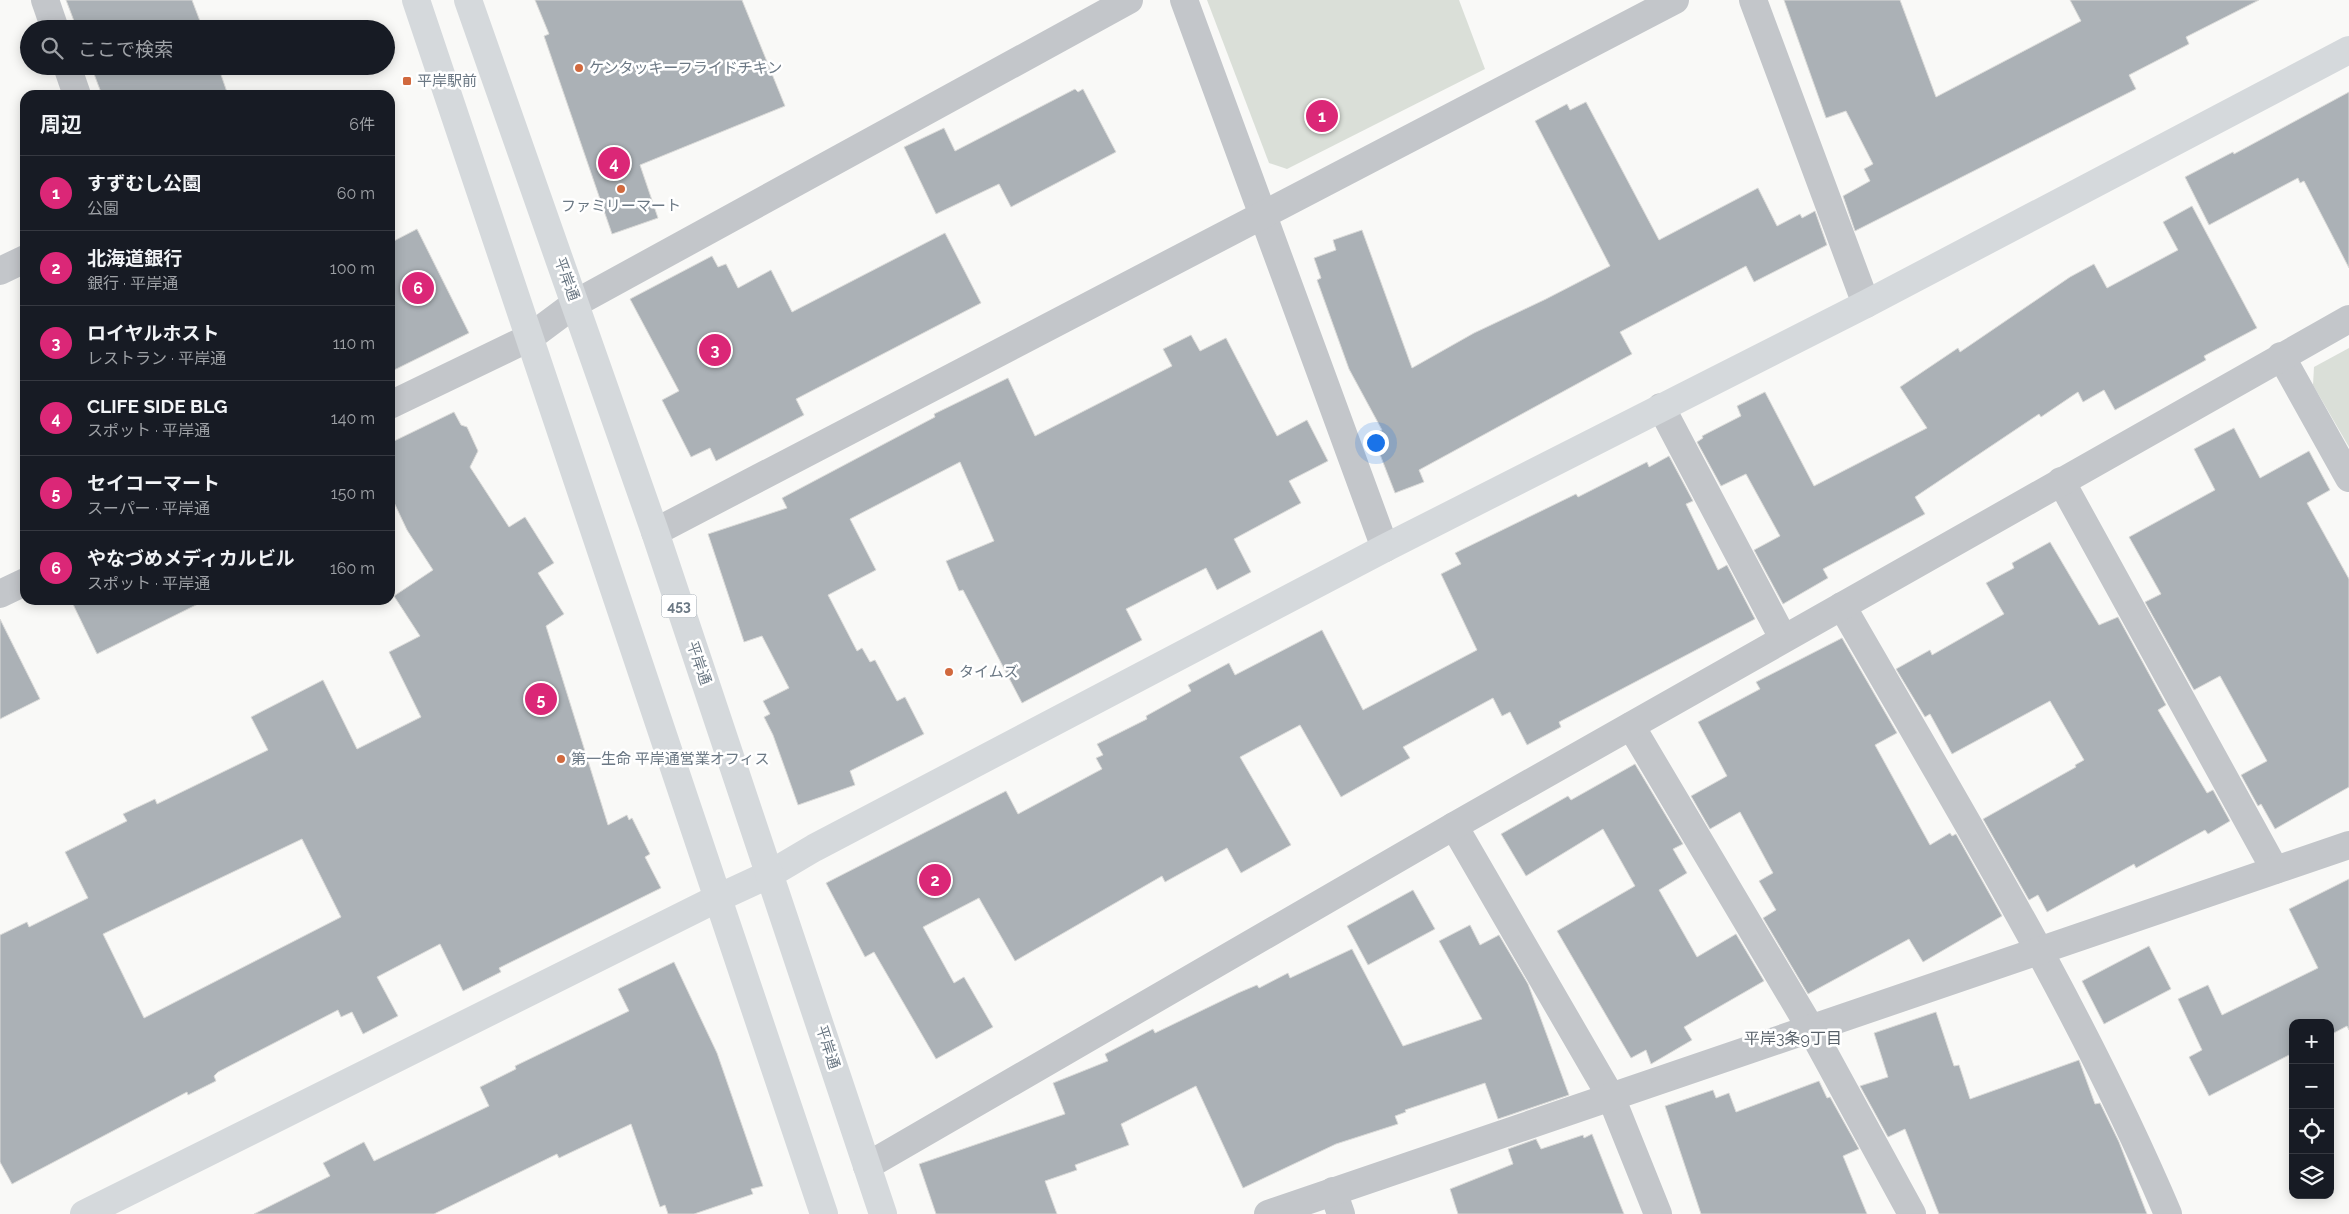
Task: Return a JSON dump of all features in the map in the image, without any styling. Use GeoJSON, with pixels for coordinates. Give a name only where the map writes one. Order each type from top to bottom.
{"type":"FeatureCollection","features":[{"type":"Feature","properties":{"kind":"main road"},"geometry":{"type":"LineString","coordinates":[[416,0],[824,1214]]}},
{"type":"Feature","properties":{"kind":"main road","name":"平岸通"},"geometry":{"type":"LineString","coordinates":[[468,0],[655,532],[883,1214]]}},
{"type":"Feature","properties":{"kind":"main road"},"geometry":{"type":"LineString","coordinates":[[84,1214],[718,898],[770,874],[814,848],[1385,548],[1866,304],[2349,50]]}},
{"type":"Feature","properties":{"kind":"street"},"geometry":{"type":"LineString","coordinates":[[45,0],[52,20]]}},
{"type":"Feature","properties":{"kind":"street"},"geometry":{"type":"LineString","coordinates":[[395,403],[529,338],[576,303],[1129,0]]}},
{"type":"Feature","properties":{"kind":"street"},"geometry":{"type":"LineString","coordinates":[[1184,0],[1385,548]]}},
{"type":"Feature","properties":{"kind":"street"},"geometry":{"type":"LineString","coordinates":[[655,532],[1675,0]]}},
{"type":"Feature","properties":{"kind":"street"},"geometry":{"type":"LineString","coordinates":[[1753,0],[1866,304]]}},
{"type":"Feature","properties":{"kind":"street"},"geometry":{"type":"LineString","coordinates":[[70,75],[75,90]]}},
{"type":"Feature","properties":{"kind":"street"},"geometry":{"type":"LineString","coordinates":[[0,271],[20,261]]}},
{"type":"Feature","properties":{"kind":"street"},"geometry":{"type":"LineString","coordinates":[[867,1166],[1454,826],[2349,319]]}},
{"type":"Feature","properties":{"kind":"street"},"geometry":{"type":"LineString","coordinates":[[2281,356],[2349,478]]}},
{"type":"Feature","properties":{"kind":"street"},"geometry":{"type":"LineString","coordinates":[[1661,407],[1783,638]]}},
{"type":"Feature","properties":{"kind":"street"},"geometry":{"type":"LineString","coordinates":[[2060,481],[2275,870]]}},
{"type":"Feature","properties":{"kind":"street"},"geometry":{"type":"LineString","coordinates":[[0,594],[20,584]]}},
{"type":"Feature","properties":{"kind":"street"},"geometry":{"type":"LineString","coordinates":[[1842,606],[2038,951],[2134,1134],[2168,1214]]}},
{"type":"Feature","properties":{"kind":"street"},"geometry":{"type":"LineString","coordinates":[[1631,726],[1811,1029],[1912,1214]]}},
{"type":"Feature","properties":{"kind":"street"},"geometry":{"type":"LineString","coordinates":[[1454,826],[1611,1097],[1658,1214]]}},
{"type":"Feature","properties":{"kind":"street"},"geometry":{"type":"LineString","coordinates":[[1268,1214],[1337,1202],[1611,1097],[2349,845]]}},
{"type":"Feature","properties":{"kind":"shaded area"},"geometry":{"type":"Polygon","coordinates":[[[1207,0],[1459,0],[1485,69],[1287,169],[1269,163],[1207,0]]]}},
{"type":"Feature","properties":{"kind":"shaded area"},"geometry":{"type":"Polygon","coordinates":[[[2349,348],[2349,447],[2313,385],[2314,367],[2349,348]]]}},
{"type":"Feature","properties":{"kind":"building"},"geometry":{"type":"Polygon","coordinates":[[[66,0],[192,0],[200,20],[74,20],[66,0]]]}},
{"type":"Feature","properties":{"kind":"building"},"geometry":{"type":"Polygon","coordinates":[[[535,0],[742,0],[785,106],[640,165],[658,218],[612,234],[544,36],[549,34],[535,0]]]}},
{"type":"Feature","properties":{"kind":"building"},"geometry":{"type":"Polygon","coordinates":[[[1784,0],[1900,0],[1936,97],[2081,21],[2070,0],[2259,0],[2186,37],[2189,44],[2129,75],[2136,89],[1855,231],[1843,196],[1870,181],[1864,169],[1873,164],[1846,111],[1826,118],[1784,0]]]}},
{"type":"Feature","properties":{"kind":"building"},"geometry":{"type":"Polygon","coordinates":[[[94,75],[221,75],[226,90],[100,90],[94,75]]]}},
{"type":"Feature","properties":{"kind":"building"},"geometry":{"type":"Polygon","coordinates":[[[1075,89],[1078,92],[1083,89],[1116,152],[1011,207],[999,184],[936,214],[904,147],[944,128],[955,151],[1075,89]]]}},
{"type":"Feature","properties":{"kind":"building"},"geometry":{"type":"Polygon","coordinates":[[[2349,92],[2349,268],[2304,181],[2300,183],[2298,178],[2209,225],[2185,177],[2233,152],[2234,154],[2349,92]]]}},
{"type":"Feature","properties":{"kind":"building"},"geometry":{"type":"Polygon","coordinates":[[[1586,102],[1659,240],[1758,188],[1777,226],[1800,214],[1802,218],[1815,211],[1827,245],[1754,282],[1746,266],[1620,332],[1632,354],[1419,470],[1424,482],[1395,493],[1372,434],[1382,430],[1349,369],[1317,280],[1321,278],[1314,258],[1336,250],[1333,240],[1362,230],[1412,368],[1474,333],[1610,266],[1535,121],[1567,104],[1570,110],[1586,102]]]}},
{"type":"Feature","properties":{"kind":"building"},"geometry":{"type":"Polygon","coordinates":[[[2192,206],[2257,328],[2204,356],[2206,360],[2115,410],[2104,390],[2083,402],[2078,392],[2041,417],[2039,414],[1915,497],[1925,514],[1823,569],[1828,578],[1783,604],[1754,550],[1780,536],[1746,474],[1721,486],[1697,442],[1703,438],[1702,436],[1741,416],[1737,406],[1765,392],[1814,486],[1927,428],[1900,387],[1958,348],[1960,352],[2070,277],[2094,264],[2107,288],[2178,250],[2163,222],[2192,206]]]}},
{"type":"Feature","properties":{"kind":"building"},"geometry":{"type":"Polygon","coordinates":[[[417,229],[469,333],[395,370],[395,240],[417,229]]]}},
{"type":"Feature","properties":{"kind":"building"},"geometry":{"type":"Polygon","coordinates":[[[945,233],[981,303],[796,399],[804,415],[716,461],[710,448],[691,457],[662,400],[679,391],[630,299],[712,256],[718,267],[726,264],[738,288],[771,270],[792,312],[945,233]]]}},
{"type":"Feature","properties":{"kind":"building"},"geometry":{"type":"Polygon","coordinates":[[[1191,335],[1200,351],[1226,338],[1277,436],[1307,420],[1328,461],[1289,481],[1301,503],[1234,539],[1251,572],[1217,590],[1206,568],[1126,609],[1142,640],[1022,703],[963,590],[959,591],[946,561],[994,541],[960,462],[850,519],[876,570],[828,595],[857,651],[862,648],[870,662],[875,660],[897,701],[905,697],[924,734],[850,771],[855,785],[798,805],[773,735],[764,717],[770,714],[763,701],[789,688],[762,636],[744,642],[708,534],[787,508],[782,498],[935,417],[934,414],[1008,378],[1035,436],[1172,366],[1163,349],[1191,335]]]}},
{"type":"Feature","properties":{"kind":"building"},"geometry":{"type":"Polygon","coordinates":[[[454,412],[461,425],[467,427],[478,451],[470,467],[509,527],[525,517],[554,563],[538,573],[564,614],[546,626],[608,825],[627,815],[629,820],[632,818],[650,854],[645,857],[661,888],[499,968],[501,972],[463,991],[440,944],[377,977],[398,1016],[363,1034],[352,1012],[341,1017],[338,1010],[218,1072],[214,1076],[216,1081],[188,1095],[187,1092],[12,1184],[0,1162],[0,935],[27,922],[29,927],[88,898],[65,852],[127,821],[123,814],[155,799],[157,804],[268,750],[251,717],[323,680],[357,749],[421,717],[389,652],[420,636],[395,595],[433,570],[407,530],[395,505],[395,441],[454,412]],[[302,839],[103,934],[144,1018],[341,917],[302,839]]]}},
{"type":"Feature","properties":{"kind":"building"},"geometry":{"type":"Polygon","coordinates":[[[2234,428],[2260,478],[2309,451],[2330,490],[2307,503],[2349,579],[2349,787],[2275,829],[2261,804],[2258,806],[2241,775],[2267,761],[2220,676],[2194,690],[2145,602],[2161,594],[2129,537],[2215,490],[2194,449],[2234,428]]]}},
{"type":"Feature","properties":{"kind":"building"},"geometry":{"type":"Polygon","coordinates":[[[1669,456],[1693,501],[1686,504],[1718,570],[1727,565],[1755,619],[1559,722],[1561,727],[1527,745],[1510,712],[1502,716],[1493,698],[1403,747],[1410,758],[1341,797],[1300,725],[1240,757],[1291,845],[1241,873],[1227,848],[1165,882],[1162,876],[1015,961],[979,898],[923,927],[954,983],[964,977],[993,1027],[936,1059],[874,952],[865,957],[826,883],[1006,791],[1018,814],[1102,769],[1096,758],[1103,755],[1097,744],[1147,719],[1146,716],[1191,691],[1188,685],[1229,663],[1235,675],[1322,630],[1363,710],[1477,650],[1441,574],[1461,564],[1455,553],[1576,494],[1578,497],[1647,462],[1649,467],[1669,456]]]}},
{"type":"Feature","properties":{"kind":"building"},"geometry":{"type":"Polygon","coordinates":[[[2050,542],[2099,625],[2118,617],[2166,705],[2158,710],[2207,793],[2213,790],[2230,821],[2208,834],[2205,830],[2136,868],[2134,864],[2047,912],[2038,895],[2029,900],[1983,819],[2076,767],[2075,765],[2084,760],[2050,701],[1952,754],[1930,714],[1925,717],[1896,669],[1930,650],[1932,655],[2004,614],[1986,583],[2014,568],[2012,563],[2050,542]]]}},
{"type":"Feature","properties":{"kind":"building"},"geometry":{"type":"Polygon","coordinates":[[[73,605],[196,605],[97,654],[73,605]]]}},
{"type":"Feature","properties":{"kind":"building"},"geometry":{"type":"Polygon","coordinates":[[[0,619],[40,699],[0,719],[0,619]]]}},
{"type":"Feature","properties":{"kind":"building"},"geometry":{"type":"Polygon","coordinates":[[[1842,638],[1897,733],[1875,745],[1930,845],[1950,833],[1952,836],[1956,834],[2002,916],[1923,962],[1909,939],[1808,994],[1763,918],[1776,910],[1759,881],[1773,873],[1740,812],[1710,829],[1691,796],[1727,776],[1698,722],[1760,689],[1756,682],[1842,638]]]}},
{"type":"Feature","properties":{"kind":"building"},"geometry":{"type":"Polygon","coordinates":[[[1635,764],[1683,844],[1673,849],[1687,873],[1659,890],[1697,957],[1736,934],[1764,981],[1684,1027],[1692,1040],[1651,1064],[1646,1050],[1631,1058],[1557,931],[1635,886],[1603,829],[1526,876],[1501,834],[1568,796],[1571,800],[1635,764]]]}},
{"type":"Feature","properties":{"kind":"building"},"geometry":{"type":"Polygon","coordinates":[[[2349,879],[2349,1030],[2347,1026],[2334,1033],[2334,1019],[2289,1019],[2289,1055],[2209,1096],[2189,1057],[2202,1050],[2178,999],[2208,985],[2222,1015],[2318,968],[2289,909],[2349,879]]]}},
{"type":"Feature","properties":{"kind":"building"},"geometry":{"type":"Polygon","coordinates":[[[1413,890],[1435,929],[1368,965],[1347,926],[1413,890]]]}},
{"type":"Feature","properties":{"kind":"building"},"geometry":{"type":"Polygon","coordinates":[[[1470,925],[1480,945],[1499,935],[1528,984],[1569,1095],[1498,1119],[1485,1083],[1405,1110],[1406,1112],[1395,1116],[1398,1124],[1336,1144],[1243,1188],[1196,1086],[1121,1124],[1129,1145],[1075,1165],[1077,1170],[1045,1181],[1057,1214],[936,1214],[919,1164],[1065,1114],[1053,1083],[1108,1061],[1105,1054],[1153,1029],[1155,1033],[1238,993],[1257,985],[1259,988],[1288,973],[1290,978],[1352,949],[1403,1046],[1482,1019],[1439,941],[1470,925]]]}},
{"type":"Feature","properties":{"kind":"building"},"geometry":{"type":"Polygon","coordinates":[[[2149,946],[2171,989],[2104,1024],[2082,981],[2149,946]]]}},
{"type":"Feature","properties":{"kind":"building"},"geometry":{"type":"Polygon","coordinates":[[[674,962],[717,1053],[763,1186],[751,1189],[753,1194],[694,1214],[668,1214],[665,1205],[660,1207],[631,1124],[559,1158],[557,1154],[434,1214],[254,1214],[330,1176],[323,1163],[364,1142],[374,1161],[489,1106],[480,1087],[516,1069],[515,1066],[629,1011],[618,989],[674,962]]]}},
{"type":"Feature","properties":{"kind":"building"},"geometry":{"type":"Polygon","coordinates":[[[1936,1012],[1954,1066],[1959,1065],[1970,1099],[2079,1060],[2095,1104],[2100,1103],[2119,1142],[2147,1214],[1939,1214],[1905,1129],[1888,1137],[1860,1086],[1888,1077],[1874,1033],[1936,1012]]]}},
{"type":"Feature","properties":{"kind":"building"},"geometry":{"type":"Polygon","coordinates":[[[1819,1081],[1827,1098],[1830,1097],[1859,1149],[1843,1156],[1867,1214],[1701,1214],[1665,1106],[1713,1090],[1716,1098],[1729,1093],[1736,1112],[1819,1081]]]}},
{"type":"Feature","properties":{"kind":"building"},"geometry":{"type":"Polygon","coordinates":[[[1592,1134],[1624,1214],[1458,1214],[1450,1189],[1513,1164],[1508,1149],[1536,1139],[1541,1149],[1583,1135],[1584,1138],[1592,1134]]]}},
{"type":"Feature","properties":{"kind":"place","name":"ケンタッキーフライドチキン"},"geometry":{"type":"Point","coordinates":[579,68]}},
{"type":"Feature","properties":{"kind":"place","name":"平岸駅前"},"geometry":{"type":"Point","coordinates":[407,81]}},
{"type":"Feature","properties":{"kind":"place","name":"すずむし公園"},"geometry":{"type":"Point","coordinates":[1322,116]}},
{"type":"Feature","properties":{"kind":"place","name":"CLIFE SIDE BLG"},"geometry":{"type":"Point","coordinates":[614,163]}},
{"type":"Feature","properties":{"kind":"place","name":"ファミリーマート"},"geometry":{"type":"Point","coordinates":[621,189]}},
{"type":"Feature","properties":{"kind":"place","name":"やなづめメディカルビル"},"geometry":{"type":"Point","coordinates":[418,288]}},
{"type":"Feature","properties":{"kind":"place","name":"ロイヤルホスト"},"geometry":{"type":"Point","coordinates":[715,350]}},
{"type":"Feature","properties":{"kind":"place","name":"タイムズ"},"geometry":{"type":"Point","coordinates":[949,672]}},
{"type":"Feature","properties":{"kind":"place","name":"セイコーマート"},"geometry":{"type":"Point","coordinates":[541,699]}},
{"type":"Feature","properties":{"kind":"place","name":"第一生命 平岸通営業オフィス"},"geometry":{"type":"Point","coordinates":[561,759]}},
{"type":"Feature","properties":{"kind":"place","name":"北海道銀行"},"geometry":{"type":"Point","coordinates":[935,880]}},
{"type":"Feature","properties":{"kind":"district","name":"平岸3条9丁目"},"geometry":{"type":"Point","coordinates":[1793,1038]}}]}
